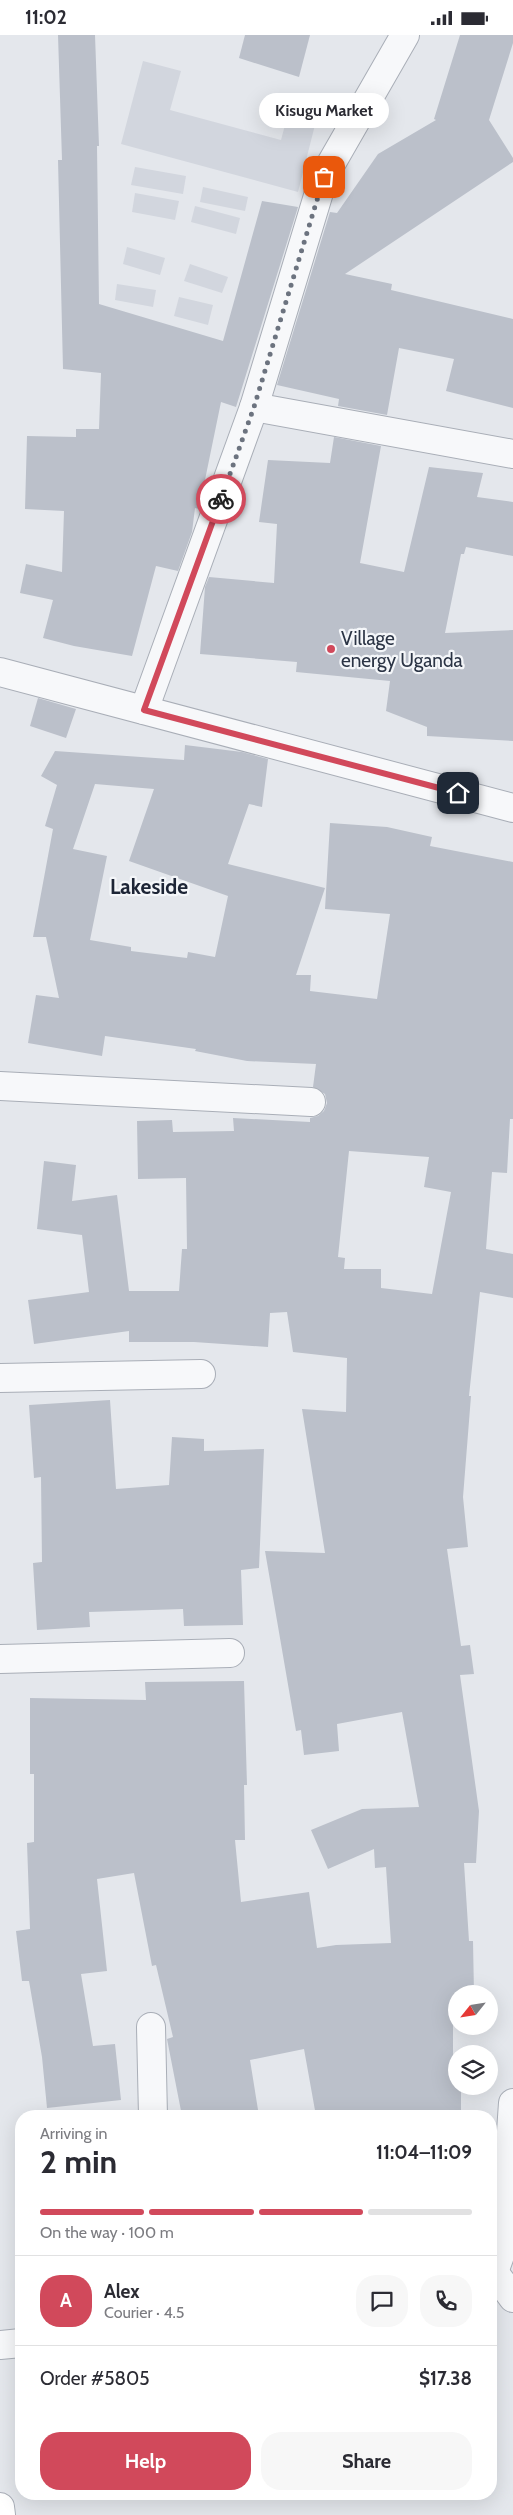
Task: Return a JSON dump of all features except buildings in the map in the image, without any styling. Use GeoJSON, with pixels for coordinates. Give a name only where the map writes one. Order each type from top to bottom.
{"type":"FeatureCollection","features":[{"type":"Feature","properties":{"kind":"street"},"geometry":{"type":"LineString","coordinates":[[144,710],[254,407],[324,177],[405,35]]}},
{"type":"Feature","properties":{"kind":"street"},"geometry":{"type":"LineString","coordinates":[[254,407],[513,454]]}},
{"type":"Feature","properties":{"kind":"street"},"geometry":{"type":"LineString","coordinates":[[0,672],[513,808]]}},
{"type":"Feature","properties":{"kind":"street"},"geometry":{"type":"LineString","coordinates":[[0,1086],[311,1102]]}},
{"type":"Feature","properties":{"kind":"street"},"geometry":{"type":"LineString","coordinates":[[0,1378],[201,1374]]}},
{"type":"Feature","properties":{"kind":"street"},"geometry":{"type":"LineString","coordinates":[[0,1659],[230,1653]]}},
{"type":"Feature","properties":{"kind":"street"},"geometry":{"type":"LineString","coordinates":[[151,2027],[153,2110]]}},
{"type":"Feature","properties":{"kind":"street"},"geometry":{"type":"LineString","coordinates":[[497,2263],[503,2247],[513,2103]]}},
{"type":"Feature","properties":{"kind":"street"},"geometry":{"type":"LineString","coordinates":[[497,2278],[513,2298]]}},
{"type":"Feature","properties":{"kind":"street"},"geometry":{"type":"LineString","coordinates":[[0,2345],[15,2344]]}},
{"type":"Feature","properties":{"kind":"street"},"geometry":{"type":"LineString","coordinates":[[0,2507],[0,2515]]}},
{"type":"Feature","properties":{"kind":"shaded area"},"geometry":{"type":"Polygon","coordinates":[[[143,61],[181,71],[170,110],[281,140],[289,110],[317,117],[298,192],[121,144],[143,61]]]}},
{"type":"Feature","properties":{"kind":"shaded area"},"geometry":{"type":"Polygon","coordinates":[[[135,167],[186,176],[183,194],[131,185],[135,167]]]}},
{"type":"Feature","properties":{"kind":"shaded area"},"geometry":{"type":"Polygon","coordinates":[[[203,187],[248,197],[245,211],[200,202],[203,187]]]}},
{"type":"Feature","properties":{"kind":"shaded area"},"geometry":{"type":"Polygon","coordinates":[[[135,193],[179,201],[175,220],[132,212],[135,193]]]}},
{"type":"Feature","properties":{"kind":"shaded area"},"geometry":{"type":"Polygon","coordinates":[[[195,206],[240,218],[236,234],[191,222],[195,206]]]}},
{"type":"Feature","properties":{"kind":"shaded area"},"geometry":{"type":"Polygon","coordinates":[[[127,247],[165,258],[160,275],[123,264],[127,247]]]}},
{"type":"Feature","properties":{"kind":"shaded area"},"geometry":{"type":"Polygon","coordinates":[[[190,264],[228,277],[222,293],[184,281],[190,264]]]}},
{"type":"Feature","properties":{"kind":"shaded area"},"geometry":{"type":"Polygon","coordinates":[[[117,284],[156,290],[153,307],[115,300],[117,284]]]}},
{"type":"Feature","properties":{"kind":"shaded area"},"geometry":{"type":"Polygon","coordinates":[[[179,297],[213,305],[208,325],[174,316],[179,297]]]}},
{"type":"Feature","properties":{"kind":"way so far"},"geometry":{"type":"LineString","coordinates":[[221,499],[254,407],[324,177]]}},
{"type":"Feature","properties":{"kind":"place","name":"Kisugu Market"},"geometry":{"type":"Point","coordinates":[324,177]}},
{"type":"Feature","properties":{"kind":"place","name":"Village energy Uganda"},"geometry":{"type":"Point","coordinates":[331,649]}},
{"type":"Feature","properties":{"kind":"district","name":"Lakeside"},"geometry":{"type":"Point","coordinates":[149,887]}},
{"type":"Feature","properties":{"kind":"route"},"geometry":{"type":"LineString","coordinates":[[221,499],[144,710],[458,793]]}}]}
